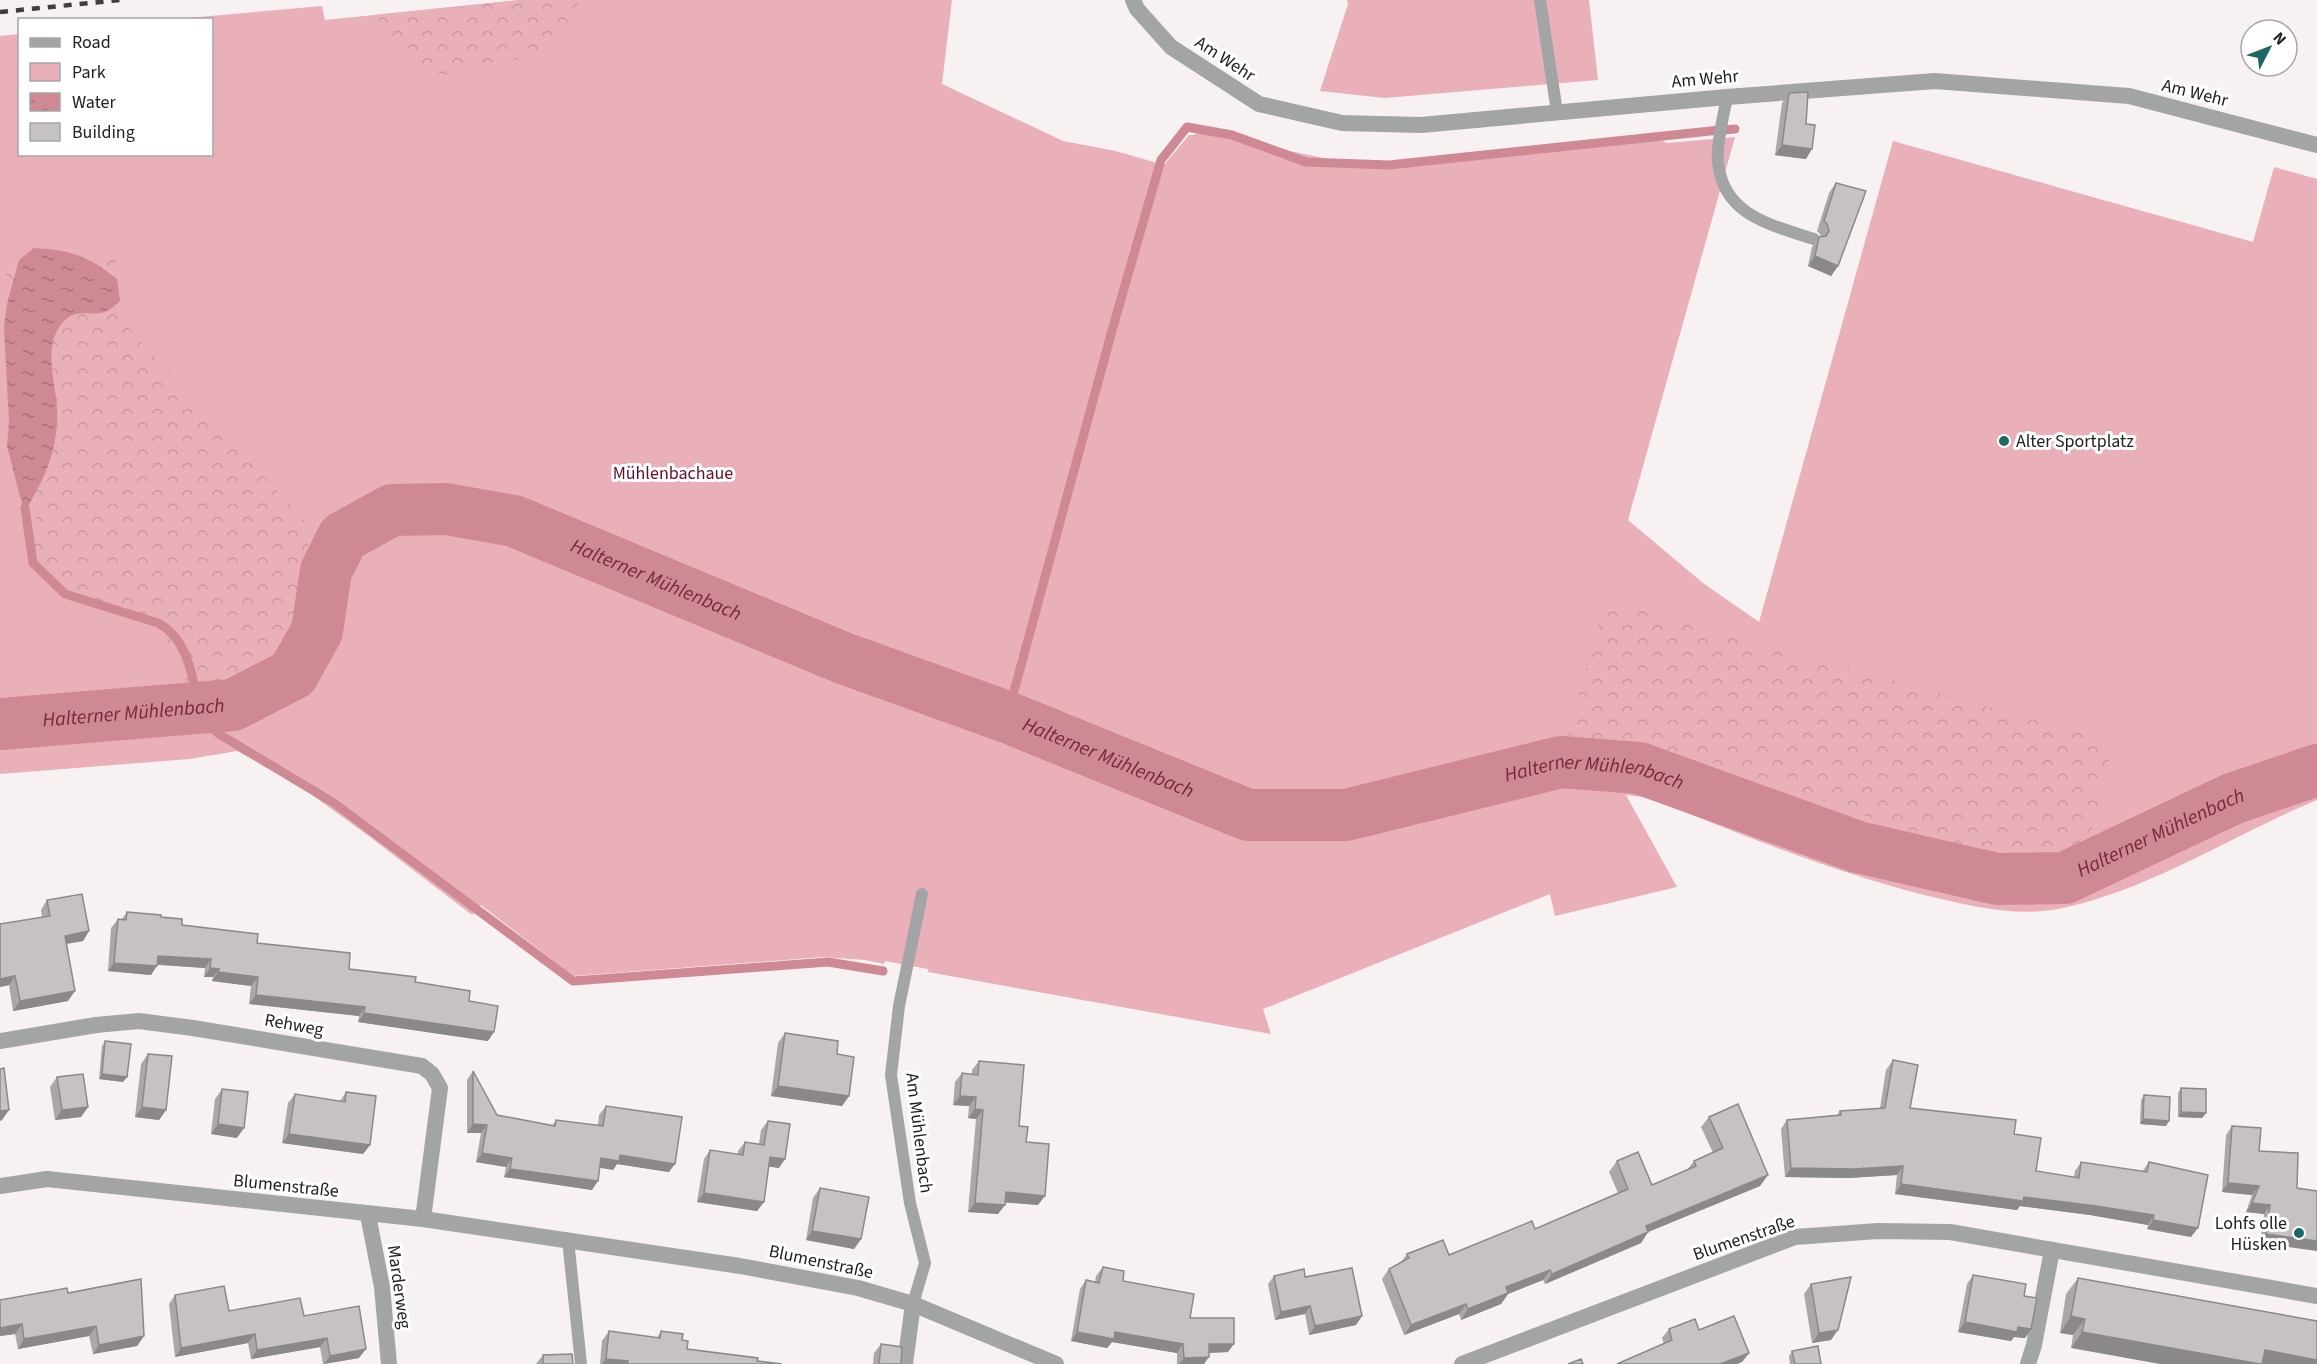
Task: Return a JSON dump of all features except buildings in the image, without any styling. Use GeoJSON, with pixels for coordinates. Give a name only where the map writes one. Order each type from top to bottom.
{"type":"FeatureCollection","features":[{"type":"Feature","properties":{"kind":"street","name":"Am Wehr"},"geometry":{"type":"LineString","coordinates":[[1132,0],[1137,9],[1171,47],[1259,104],[1342,123],[1421,125],[1727,96],[1935,81],[2129,96],[2317,145]]}},
{"type":"Feature","properties":{"kind":"street","name":"Rehweg"},"geometry":{"type":"LineString","coordinates":[[0,1041],[96,1026],[139,1022],[193,1028],[422,1066],[432,1074],[440,1088],[423,1220]]}},
{"type":"Feature","properties":{"kind":"street","name":"Blumenstraße"},"geometry":{"type":"LineString","coordinates":[[0,1186],[47,1179],[423,1220],[740,1266],[858,1288],[913,1304],[1056,1364]]}},
{"type":"Feature","properties":{"kind":"street","name":"Marderweg"},"geometry":{"type":"LineString","coordinates":[[368,1215],[382,1287],[389,1364]]}},
{"type":"Feature","properties":{"kind":"street","name":"Blumenstraße"},"geometry":{"type":"LineString","coordinates":[[1462,1364],[1795,1238],[1878,1231],[1950,1232],[2317,1296]]}},
{"type":"Feature","properties":{"kind":"street"},"geometry":{"type":"LineString","coordinates":[[2028,1364],[2034,1345],[2052,1250]]}},
{"type":"Feature","properties":{"kind":"street"},"geometry":{"type":"LineString","coordinates":[[905,1364],[913,1304]]}},
{"type":"Feature","properties":{"kind":"lane"},"geometry":{"type":"LineString","coordinates":[[1540,0],[1557,112]]}},
{"type":"Feature","properties":{"kind":"lane"},"geometry":{"type":"LineString","coordinates":[[1727,96],[1718,160],[1724,185],[1737,206],[1763,222],[1814,239]]}},
{"type":"Feature","properties":{"kind":"lane","name":"Am Mühlenbach"},"geometry":{"type":"LineString","coordinates":[[913,1304],[925,1263],[910,1203],[891,1075],[898,1006],[922,894]]}},
{"type":"Feature","properties":{"kind":"lane"},"geometry":{"type":"LineString","coordinates":[[568,1240],[581,1364]]}},
{"type":"Feature","properties":{"kind":"green space","name":"Mühlenbachaue"},"geometry":{"type":"Polygon","coordinates":[[[519,0],[952,0],[942,84],[1063,141],[1116,151],[1164,165],[1189,135],[1205,130],[1228,133],[1290,151],[1337,161],[1396,164],[1655,137],[1667,143],[1735,137],[1628,520],[1703,583],[1759,622],[1893,141],[2253,242],[2274,167],[2317,179],[2317,800],[2129,888],[2063,908],[2029,912],[1978,907],[1857,876],[1787,852],[1650,798],[1626,795],[1677,887],[1555,916],[1550,894],[1263,1009],[1271,1034],[928,972],[928,969],[885,961],[884,964],[865,960],[823,957],[573,976],[481,905],[472,915],[290,779],[237,751],[190,759],[0,774],[0,36],[18,34],[18,156],[213,156],[213,18],[187,18],[322,6],[325,20],[519,0]]]}},
{"type":"Feature","properties":{"kind":"green space"},"geometry":{"type":"Polygon","coordinates":[[[521,0],[577,0],[581,20],[565,43],[514,60],[445,75],[419,69],[374,15],[521,0]]]}},
{"type":"Feature","properties":{"kind":"green space"},"geometry":{"type":"Polygon","coordinates":[[[1347,0],[1589,0],[1598,80],[1385,98],[1320,91],[1348,4],[1347,0]]]}},
{"type":"Feature","properties":{"kind":"green space"},"geometry":{"type":"Polygon","coordinates":[[[114,250],[123,322],[314,531],[301,566],[296,617],[280,647],[268,658],[239,674],[190,689],[158,623],[67,593],[33,563],[40,449],[39,349],[2,266],[114,250]]]}},
{"type":"Feature","properties":{"kind":"green space"},"geometry":{"type":"Polygon","coordinates":[[[1605,600],[2114,742],[2086,851],[2062,859],[2028,859],[1995,855],[1935,840],[1726,767],[1684,755],[1611,746],[1564,749],[1605,600]]]}},
{"type":"Feature","properties":{"kind":"water"},"geometry":{"type":"Polygon","coordinates":[[[34,248],[58,250],[97,265],[117,279],[120,301],[105,312],[69,317],[57,331],[51,355],[57,409],[54,446],[39,487],[27,508],[23,508],[7,446],[9,422],[4,328],[7,304],[19,260],[34,248]]]}},
{"type":"Feature","properties":{"kind":"waterway"},"geometry":{"type":"LineString","coordinates":[[1007,717],[1161,160],[1187,127],[1232,135],[1306,162],[1389,165],[1720,130]]}},
{"type":"Feature","properties":{"kind":"waterway"},"geometry":{"type":"LineString","coordinates":[[1724,130],[1735,129]]}},
{"type":"Feature","properties":{"kind":"waterway"},"geometry":{"type":"LineString","coordinates":[[25,508],[33,563],[65,594],[158,623],[168,630],[182,648],[187,659],[199,707]]}},
{"type":"Feature","properties":{"kind":"waterway","name":"Halterner Mühlenbach"},"geometry":{"type":"LineString","coordinates":[[0,724],[233,705],[293,674],[317,631],[326,571],[343,537],[392,510],[446,509],[514,521],[843,658],[1007,717],[1248,815],[1346,815],[1561,762],[1639,768],[1858,847],[1997,879],[2065,878],[2232,799],[2317,770]]}},
{"type":"Feature","properties":{"kind":"waterway"},"geometry":{"type":"LineString","coordinates":[[189,708],[219,734],[334,803],[573,981],[828,962],[883,971]]}},
{"type":"Feature","properties":{"kind":"railway"},"geometry":{"type":"LineString","coordinates":[[0,12],[120,0]]}},
{"type":"Feature","properties":{"kind":"place","name":"Alter Sportplatz"},"geometry":{"type":"Point","coordinates":[2004,441]}},
{"type":"Feature","properties":{"kind":"place","name":"Lohfs olle Hüsken"},"geometry":{"type":"Point","coordinates":[2299,1233]}}]}
